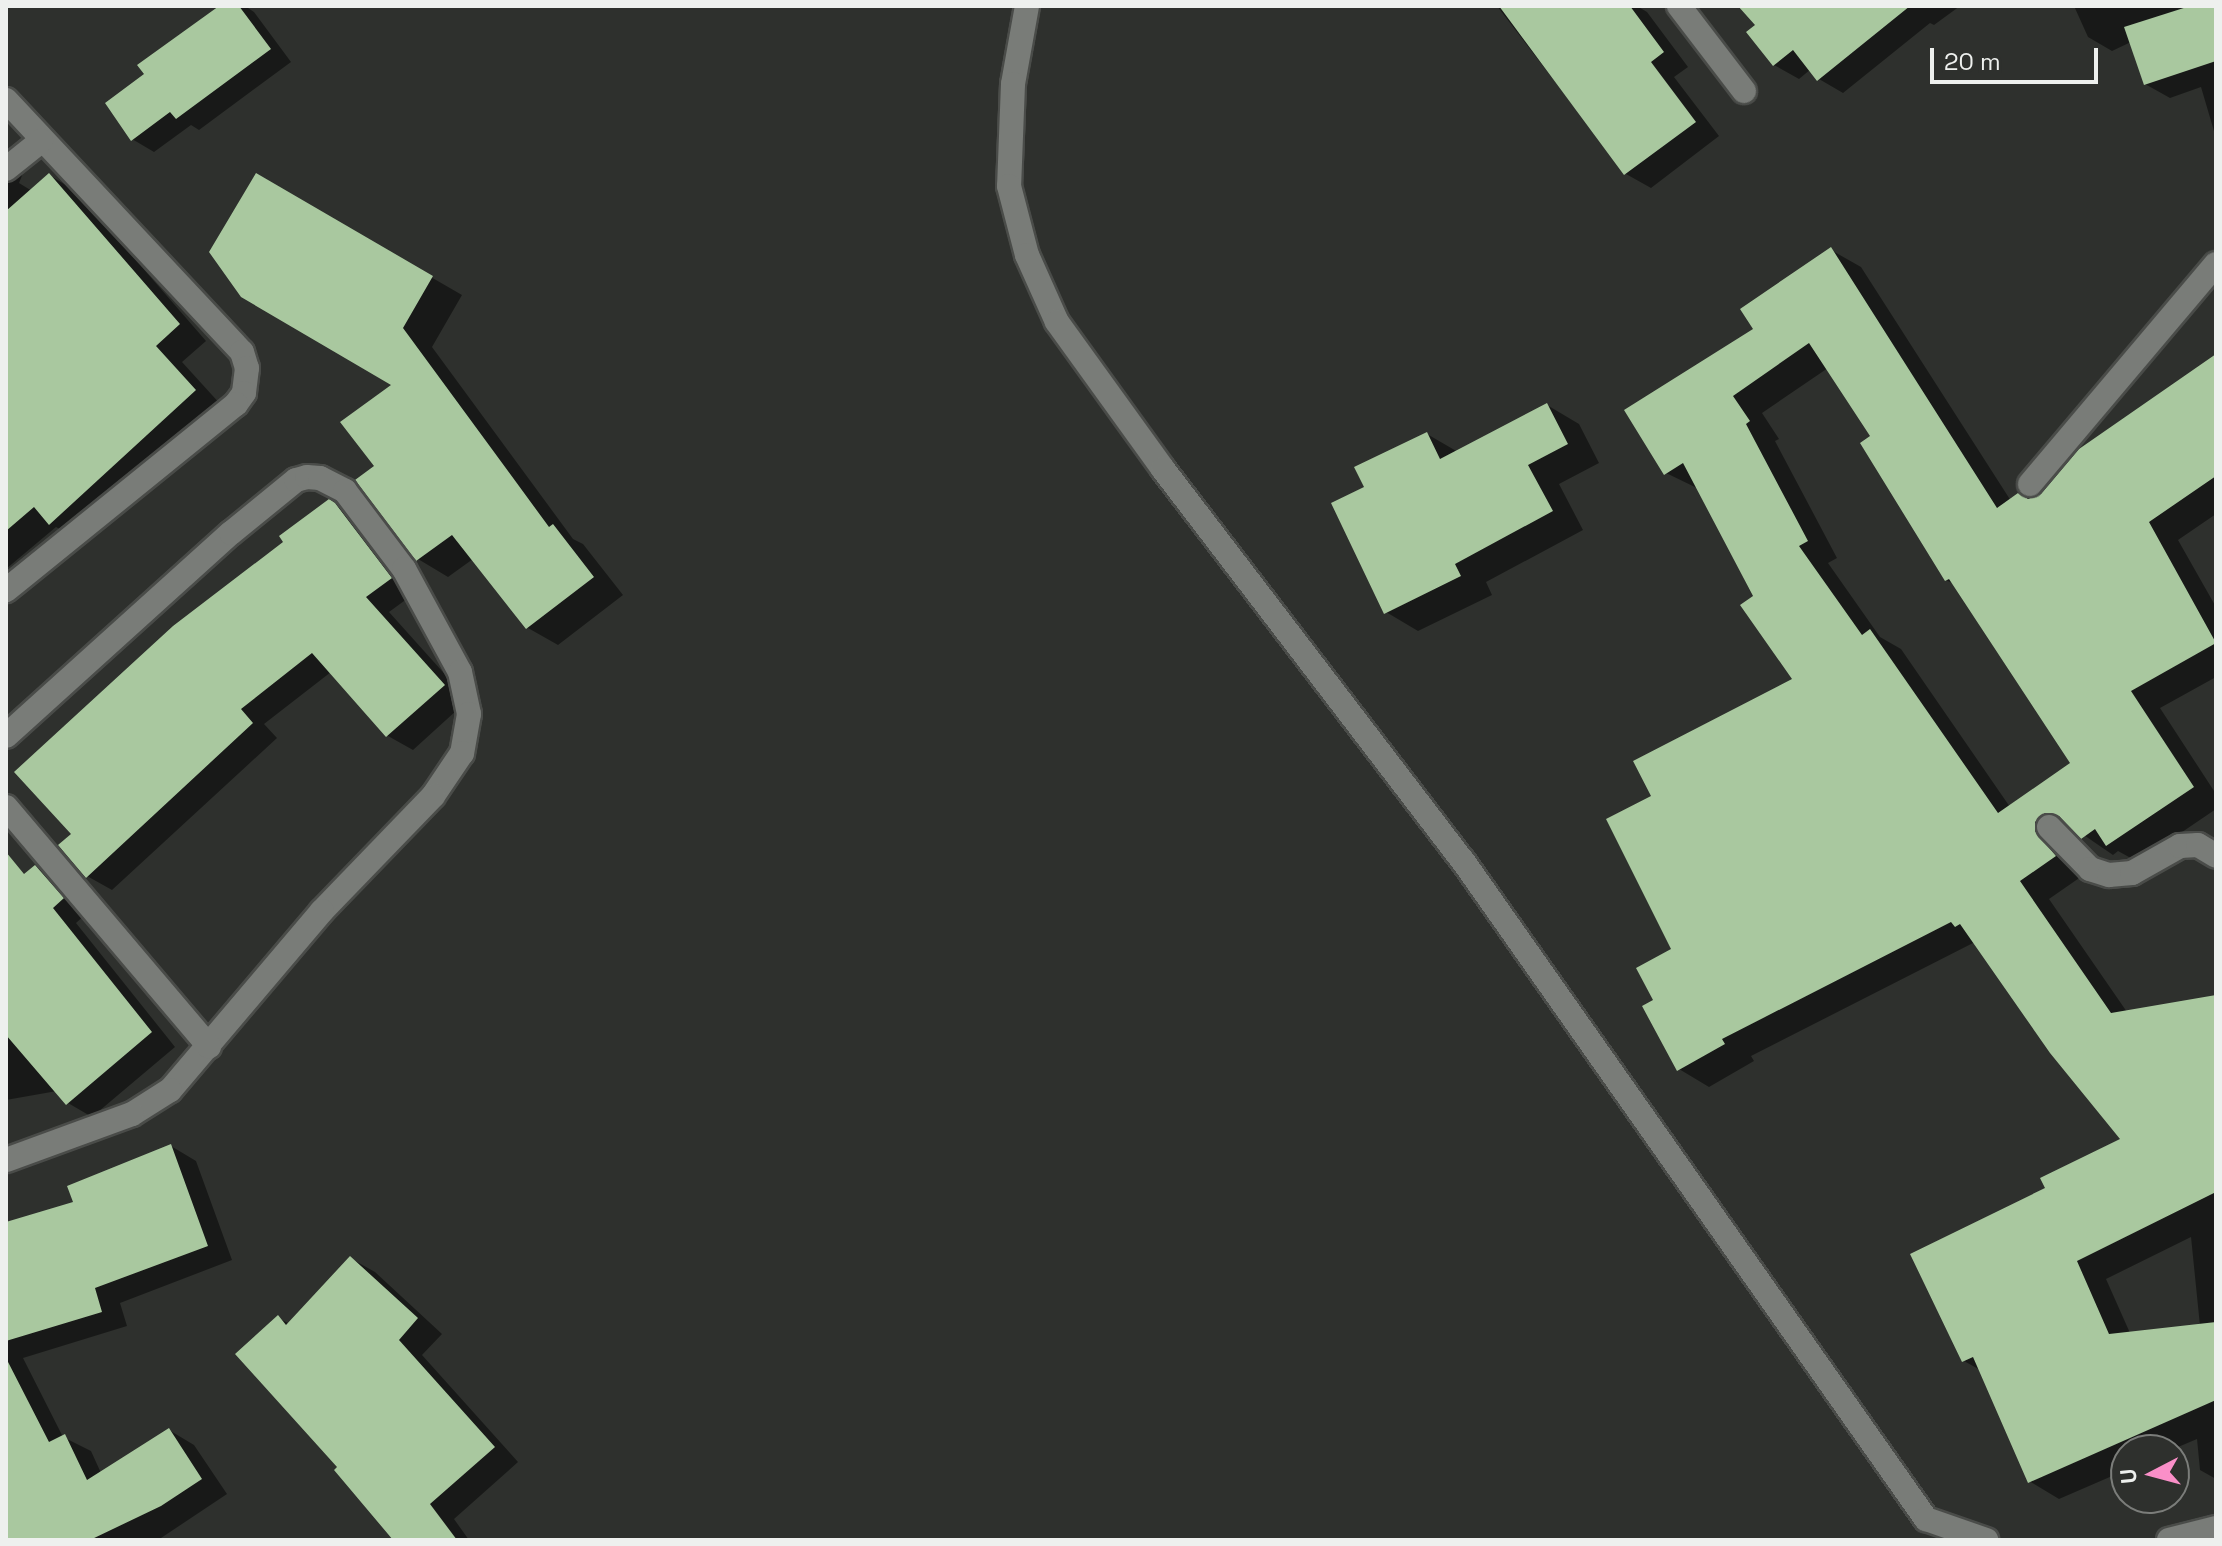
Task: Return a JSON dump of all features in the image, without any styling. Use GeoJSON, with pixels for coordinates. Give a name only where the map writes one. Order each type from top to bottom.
{"type":"FeatureCollection","features":[{"type":"Feature","properties":{"kind":"street"},"geometry":{"type":"LineString","coordinates":[[1027,6],[1013,84],[1009,186],[1027,255],[1057,322],[1163,469],[1463,861],[1926,1519],[1986,1540]]}},
{"type":"Feature","properties":{"kind":"street"},"geometry":{"type":"LineString","coordinates":[[1679,6],[1744,91]]}},
{"type":"Feature","properties":{"kind":"street"},"geometry":{"type":"LineString","coordinates":[[6,100],[41,141],[242,352],[247,383],[236,404],[6,590]]}},
{"type":"Feature","properties":{"kind":"street"},"geometry":{"type":"LineString","coordinates":[[6,169],[41,141]]}},
{"type":"Feature","properties":{"kind":"street"},"geometry":{"type":"LineString","coordinates":[[2030,484],[2216,264]]}},
{"type":"Feature","properties":{"kind":"street"},"geometry":{"type":"LineString","coordinates":[[6,736],[231,533],[296,480],[320,478],[345,491],[404,569],[460,672],[469,714],[462,753],[433,796],[322,911],[170,1090],[132,1114],[6,1160]]}},
{"type":"Feature","properties":{"kind":"street"},"geometry":{"type":"LineString","coordinates":[[6,807],[209,1046]]}},
{"type":"Feature","properties":{"kind":"street"},"geometry":{"type":"LineString","coordinates":[[2049,827],[2090,869],[2109,875],[2132,873],[2180,846],[2198,845],[2216,856]]}},
{"type":"Feature","properties":{"kind":"street"},"geometry":{"type":"LineString","coordinates":[[2169,1540],[2216,1528]]}},
{"type":"Feature","properties":{"kind":"building"},"geometry":{"type":"Polygon","coordinates":[[[219,6],[239,6],[271,49],[176,119],[170,112],[131,141],[105,103],[144,74],[137,65],[219,6]]]}},
{"type":"Feature","properties":{"kind":"building"},"geometry":{"type":"Polygon","coordinates":[[[1499,6],[1630,6],[1664,52],[1651,62],[1696,122],[1624,175],[1499,6]]]}},
{"type":"Feature","properties":{"kind":"building"},"geometry":{"type":"Polygon","coordinates":[[[1738,6],[1910,6],[1817,81],[1793,50],[1773,66],[1746,32],[1755,25],[1738,6]]]}},
{"type":"Feature","properties":{"kind":"building"},"geometry":{"type":"Polygon","coordinates":[[[2190,6],[2216,6],[2216,61],[2144,85],[2124,27],[2190,6]]]}},
{"type":"Feature","properties":{"kind":"building"},"geometry":{"type":"Polygon","coordinates":[[[49,173],[180,324],[156,346],[196,390],[49,525],[34,507],[6,531],[6,211],[49,173]]]}},
{"type":"Feature","properties":{"kind":"building"},"geometry":{"type":"Polygon","coordinates":[[[256,173],[433,276],[403,328],[549,527],[553,524],[594,577],[526,629],[452,535],[416,561],[355,480],[374,466],[340,422],[391,385],[241,297],[209,252],[256,173]]]}},
{"type":"Feature","properties":{"kind":"building"},"geometry":{"type":"Polygon","coordinates":[[[1831,247],[1997,508],[2018,493],[2028,499],[2041,494],[2079,449],[2216,354],[2216,476],[2149,522],[2216,643],[2131,691],[2194,787],[2106,846],[2095,829],[2081,839],[2059,816],[2045,813],[2035,822],[2035,831],[2056,856],[2020,881],[2111,1013],[2216,995],[2216,1192],[2077,1261],[2109,1334],[2216,1322],[2216,1400],[2139,1434],[2110,1434],[2110,1447],[2028,1483],[1973,1357],[1962,1362],[1910,1254],[2045,1188],[2040,1178],[2120,1139],[2050,1053],[1960,924],[1955,927],[1951,922],[1722,1039],[1725,1044],[1677,1071],[1642,1006],[1653,1000],[1636,968],[1671,949],[1606,819],[1651,796],[1633,761],[1792,679],[1740,605],[1753,596],[1683,463],[1664,475],[1624,410],[1753,329],[1740,309],[1831,247]],[[1809,343],[1733,396],[1750,421],[1746,424],[1808,541],[1799,546],[1862,635],[1870,629],[1998,813],[2070,763],[1949,579],[1945,581],[1860,443],[1870,436],[1809,343]]]}},
{"type":"Feature","properties":{"kind":"building"},"geometry":{"type":"Polygon","coordinates":[[[1547,403],[1568,444],[1528,465],[1553,511],[1455,564],[1461,576],[1384,614],[1331,503],[1364,487],[1354,467],[1427,432],[1440,459],[1547,403]]]}},
{"type":"Feature","properties":{"kind":"building"},"geometry":{"type":"Polygon","coordinates":[[[329,499],[392,578],[366,597],[445,685],[386,737],[312,653],[241,709],[253,723],[86,878],[58,845],[71,834],[14,772],[173,626],[283,542],[279,536],[329,499]]]}},
{"type":"Feature","properties":{"kind":"building"},"geometry":{"type":"Polygon","coordinates":[[[6,852],[24,874],[35,865],[64,898],[53,908],[152,1032],[66,1105],[6,1035],[6,852]]]}},
{"type":"Feature","properties":{"kind":"building"},"geometry":{"type":"Polygon","coordinates":[[[171,1144],[208,1246],[95,1288],[102,1312],[6,1341],[6,1222],[73,1202],[67,1186],[171,1144]]]}},
{"type":"Feature","properties":{"kind":"building"},"geometry":{"type":"Polygon","coordinates":[[[350,1256],[418,1318],[399,1340],[495,1447],[430,1504],[457,1540],[393,1540],[334,1470],[337,1467],[235,1354],[278,1315],[286,1325],[350,1256]]]}},
{"type":"Feature","properties":{"kind":"building"},"geometry":{"type":"Polygon","coordinates":[[[6,1358],[49,1442],[65,1434],[87,1480],[169,1428],[202,1479],[161,1506],[90,1540],[6,1540],[6,1358]]]}}]}
